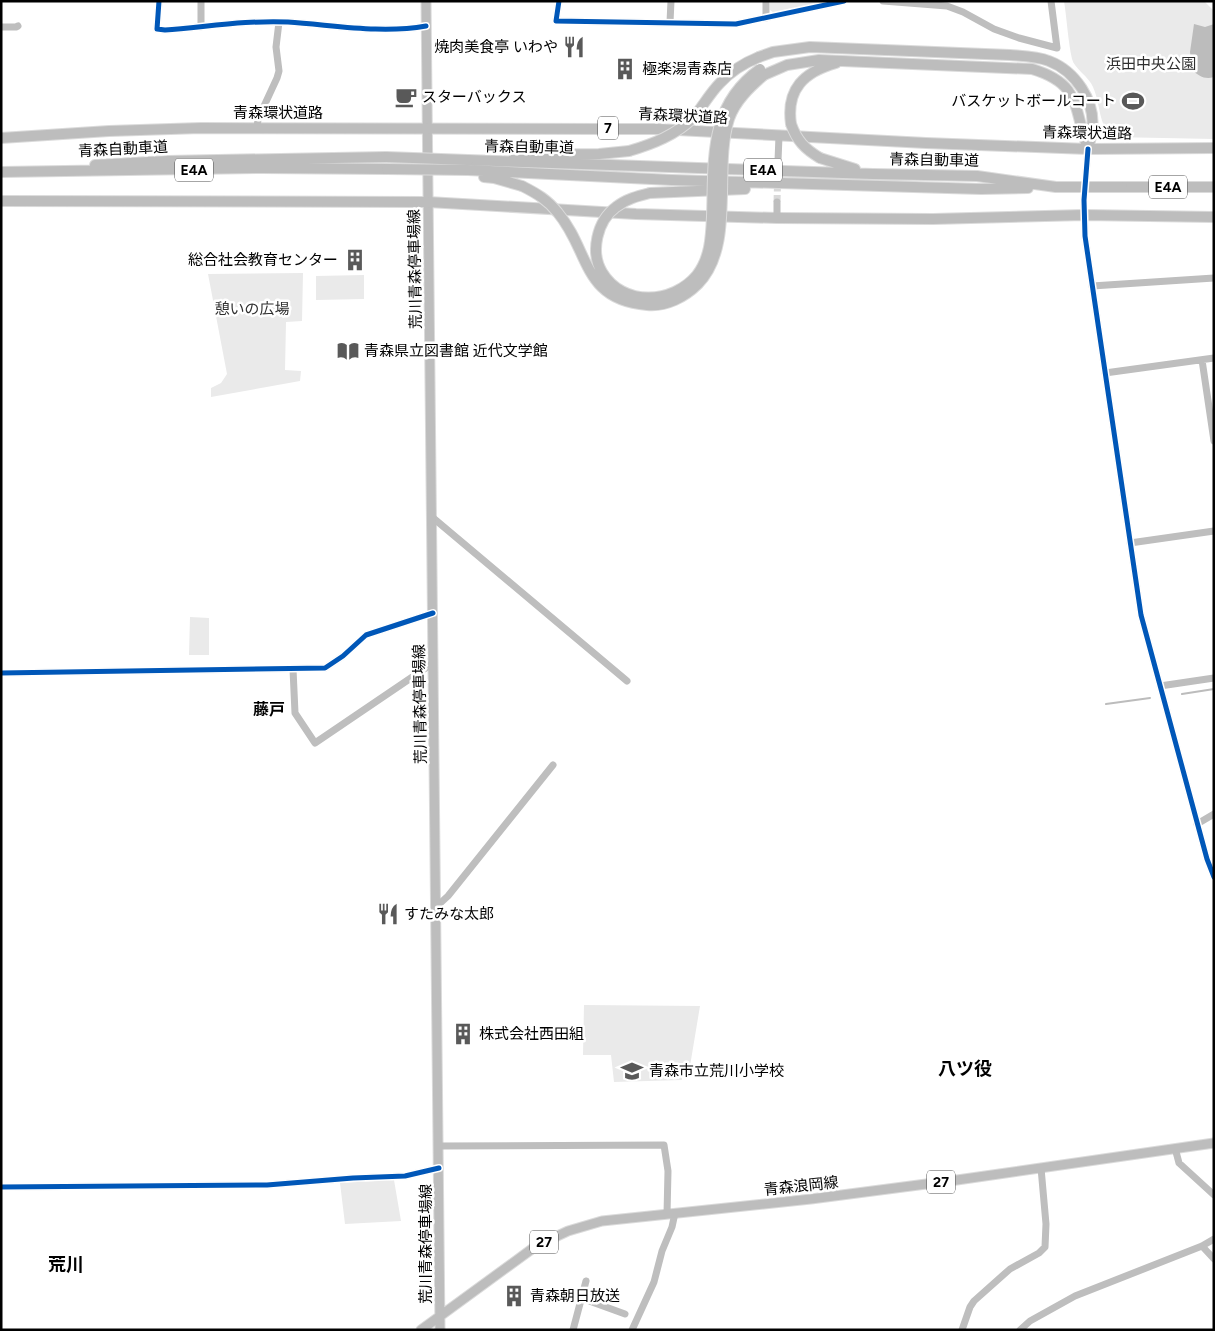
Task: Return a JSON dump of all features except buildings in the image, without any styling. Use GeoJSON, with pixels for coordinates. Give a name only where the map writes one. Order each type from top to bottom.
{"type":"FeatureCollection","features":[{"type":"Feature","properties":{"kind":"highway"},"geometry":{"type":"LineString","coordinates":[[468,165],[629,151],[653,144],[674,133],[693,117],[719,84],[745,63],[773,52],[810,47],[1010,55],[1033,57],[1049,61],[1073,76],[1088,101],[1093,129],[1088,149]]}},
{"type":"Feature","properties":{"kind":"highway"},"geometry":{"type":"LineString","coordinates":[[854,49],[805,53],[788,57],[744,82],[732,95],[722,115],[715,158],[711,243],[701,269],[682,288],[671,294],[658,297],[644,298],[632,295],[619,289],[609,281],[602,272],[597,260],[596,245],[598,232],[613,208],[635,196],[650,193],[759,188],[869,186]]}},
{"type":"Feature","properties":{"kind":"highway"},"geometry":{"type":"LineString","coordinates":[[468,165],[494,178],[522,186],[544,198],[567,225],[591,274],[610,294],[623,301],[652,306],[679,299],[692,290],[710,268],[720,230],[724,138],[730,118],[739,101],[762,72],[800,62],[819,60],[1032,69],[1046,73],[1066,87],[1077,106],[1081,129],[1088,149]]}},
{"type":"Feature","properties":{"kind":"highway"},"geometry":{"type":"LineString","coordinates":[[842,62],[819,68],[807,76],[795,88],[791,100],[791,124],[795,135],[807,151],[834,164],[874,174]]}},
{"type":"Feature","properties":{"kind":"highway","name":"青森環状道路"},"geometry":{"type":"LineString","coordinates":[[1,138],[110,131],[257,128],[658,129],[1088,149],[1214,148]]}},
{"type":"Feature","properties":{"kind":"highway","name":"青森自動車道"},"geometry":{"type":"LineString","coordinates":[[1,172],[167,161],[391,157],[468,165],[672,180],[982,189],[1214,187]]}},
{"type":"Feature","properties":{"kind":"highway","name":"青森自動車道"},"geometry":{"type":"LineString","coordinates":[[1,172],[262,168],[420,169],[468,165],[977,176],[1056,187]]}},
{"type":"Feature","properties":{"kind":"highway"},"geometry":{"type":"LineString","coordinates":[[1,201],[428,202],[636,214],[777,218],[924,219],[1084,215],[1214,217]]}},
{"type":"Feature","properties":{"kind":"main road","name":"荒川青森停車場線"},"geometry":{"type":"LineString","coordinates":[[426,1],[440,1330]]}},
{"type":"Feature","properties":{"kind":"main road","name":"青森浪岡線"},"geometry":{"type":"LineString","coordinates":[[421,1330],[522,1255],[551,1238],[581,1226],[602,1221],[811,1199],[1214,1143]]}},
{"type":"Feature","properties":{"kind":"street"},"geometry":{"type":"LineString","coordinates":[[159,1],[157,29],[165,30],[254,22],[368,28],[415,28],[426,26]]}},
{"type":"Feature","properties":{"kind":"street"},"geometry":{"type":"LineString","coordinates":[[201,1],[201,27]]}},
{"type":"Feature","properties":{"kind":"street"},"geometry":{"type":"LineString","coordinates":[[559,1],[556,21],[736,24],[844,1]]}},
{"type":"Feature","properties":{"kind":"street"},"geometry":{"type":"LineString","coordinates":[[670,22],[671,1]]}},
{"type":"Feature","properties":{"kind":"street"},"geometry":{"type":"LineString","coordinates":[[766,1],[766,18]]}},
{"type":"Feature","properties":{"kind":"street"},"geometry":{"type":"LineString","coordinates":[[883,1],[947,6],[963,12],[994,29],[1057,48],[1050,1]]}},
{"type":"Feature","properties":{"kind":"street"},"geometry":{"type":"LineString","coordinates":[[257,128],[258,119],[277,78],[276,47],[279,22]]}},
{"type":"Feature","properties":{"kind":"street"},"geometry":{"type":"LineString","coordinates":[[1,27],[10,28],[18,26]]}},
{"type":"Feature","properties":{"kind":"street"},"geometry":{"type":"LineString","coordinates":[[778,161],[779,136]]}},
{"type":"Feature","properties":{"kind":"street"},"geometry":{"type":"LineString","coordinates":[[1088,149],[1084,215],[1092,286],[1141,615],[1207,859],[1214,877]]}},
{"type":"Feature","properties":{"kind":"street"},"geometry":{"type":"LineString","coordinates":[[777,202],[777,218]]}},
{"type":"Feature","properties":{"kind":"street"},"geometry":{"type":"LineString","coordinates":[[1092,286],[1214,278]]}},
{"type":"Feature","properties":{"kind":"street"},"geometry":{"type":"LineString","coordinates":[[1105,373],[1214,358]]}},
{"type":"Feature","properties":{"kind":"street"},"geometry":{"type":"LineString","coordinates":[[1202,360],[1214,441]]}},
{"type":"Feature","properties":{"kind":"street"},"geometry":{"type":"LineString","coordinates":[[432,517],[627,681]]}},
{"type":"Feature","properties":{"kind":"street"},"geometry":{"type":"LineString","coordinates":[[1130,543],[1214,532]]}},
{"type":"Feature","properties":{"kind":"street"},"geometry":{"type":"LineString","coordinates":[[1,673],[325,668],[343,656],[366,636],[433,613]]}},
{"type":"Feature","properties":{"kind":"street"},"geometry":{"type":"LineString","coordinates":[[293,669],[295,713],[316,743],[433,663]]}},
{"type":"Feature","properties":{"kind":"street"},"geometry":{"type":"LineString","coordinates":[[1160,686],[1214,678]]}},
{"type":"Feature","properties":{"kind":"street"},"geometry":{"type":"LineString","coordinates":[[436,907],[448,896],[553,765]]}},
{"type":"Feature","properties":{"kind":"street"},"geometry":{"type":"LineString","coordinates":[[1198,824],[1214,814]]}},
{"type":"Feature","properties":{"kind":"street"},"geometry":{"type":"LineString","coordinates":[[439,1146],[664,1145],[672,1227],[662,1251],[654,1282],[632,1330]]}},
{"type":"Feature","properties":{"kind":"street"},"geometry":{"type":"LineString","coordinates":[[1176,1148],[1179,1162],[1214,1195]]}},
{"type":"Feature","properties":{"kind":"street"},"geometry":{"type":"LineString","coordinates":[[1,1187],[267,1186],[353,1178],[405,1176],[439,1168]]}},
{"type":"Feature","properties":{"kind":"street"},"geometry":{"type":"LineString","coordinates":[[962,1330],[970,1306],[974,1301],[1010,1269],[1039,1253],[1045,1247],[1046,1224],[1041,1168]]}},
{"type":"Feature","properties":{"kind":"street"},"geometry":{"type":"LineString","coordinates":[[1020,1330],[1038,1316],[1075,1296],[1202,1246],[1214,1239]]}},
{"type":"Feature","properties":{"kind":"street"},"geometry":{"type":"LineString","coordinates":[[1202,1246],[1214,1259]]}},
{"type":"Feature","properties":{"kind":"street"},"geometry":{"type":"LineString","coordinates":[[573,1330],[586,1281]]}},
{"type":"Feature","properties":{"kind":"street"},"geometry":{"type":"LineString","coordinates":[[582,1298],[625,1314]]}},
{"type":"Feature","properties":{"kind":"green space"},"geometry":{"type":"Polygon","coordinates":[[[770,1],[830,1],[774,13],[770,10],[770,1]]]}},
{"type":"Feature","properties":{"kind":"green space","name":"浜田中央公園"},"geometry":{"type":"Polygon","coordinates":[[[1064,1],[1204,1],[1214,11],[1214,139],[1112,137],[1104,126],[1093,87],[1073,62],[1064,1]]]}},
{"type":"Feature","properties":{"kind":"green space","name":"憩いの広場"},"geometry":{"type":"Polygon","coordinates":[[[303,273],[302,321],[286,322],[285,370],[301,371],[300,381],[211,397],[211,388],[221,383],[227,374],[208,274],[303,273]]]}},
{"type":"Feature","properties":{"kind":"green space"},"geometry":{"type":"Polygon","coordinates":[[[364,275],[364,299],[316,300],[316,276],[364,275]]]}},
{"type":"Feature","properties":{"kind":"green space"},"geometry":{"type":"Polygon","coordinates":[[[190,617],[209,618],[209,655],[189,655],[190,617]]]}},
{"type":"Feature","properties":{"kind":"green space"},"geometry":{"type":"Polygon","coordinates":[[[584,1005],[700,1006],[689,1072],[682,1072],[682,1080],[614,1082],[611,1055],[583,1055],[584,1005]]]}},
{"type":"Feature","properties":{"kind":"green space"},"geometry":{"type":"Polygon","coordinates":[[[394,1180],[401,1221],[345,1224],[340,1183],[394,1180]]]}},
{"type":"Feature","properties":{"kind":"shaded area"},"geometry":{"type":"Polygon","coordinates":[[[1194,24],[1205,27],[1214,24],[1214,77],[1202,77],[1192,70],[1190,52],[1194,24]]]}},
{"type":"Feature","properties":{"kind":"waterway"},"geometry":{"type":"LineString","coordinates":[[1182,694],[1214,689]]}},
{"type":"Feature","properties":{"kind":"waterway"},"geometry":{"type":"LineString","coordinates":[[1106,704],[1150,698]]}},
{"type":"Feature","properties":{"kind":"tunnel"},"geometry":{"type":"LineString","coordinates":[[777,202],[778,167]]}},
{"type":"Feature","properties":{"kind":"cycle path"},"geometry":{"type":"LineString","coordinates":[[159,1],[157,29],[165,30],[273,22],[375,29],[426,26]]}},
{"type":"Feature","properties":{"kind":"cycle path"},"geometry":{"type":"LineString","coordinates":[[559,1],[556,21],[736,24],[844,1]]}},
{"type":"Feature","properties":{"kind":"cycle path"},"geometry":{"type":"LineString","coordinates":[[1088,149],[1084,200],[1085,236],[1141,615],[1207,859],[1214,877]]}},
{"type":"Feature","properties":{"kind":"cycle path"},"geometry":{"type":"LineString","coordinates":[[1,673],[325,668],[343,656],[366,635],[433,613]]}},
{"type":"Feature","properties":{"kind":"cycle path"},"geometry":{"type":"LineString","coordinates":[[1,1187],[267,1185],[405,1176],[439,1168]]}},
{"type":"Feature","properties":{"kind":"place","name":"焼肉美食亭 いわや"},"geometry":{"type":"Point","coordinates":[574,47]}},
{"type":"Feature","properties":{"kind":"place","name":"極楽湯青森店"},"geometry":{"type":"Point","coordinates":[625,69]}},
{"type":"Feature","properties":{"kind":"place","name":"スターバックス"},"geometry":{"type":"Point","coordinates":[406,97]}},
{"type":"Feature","properties":{"kind":"place","name":"バスケットボールコート"},"geometry":{"type":"Point","coordinates":[1133,101]}},
{"type":"Feature","properties":{"kind":"place","name":"総合社会教育センター"},"geometry":{"type":"Point","coordinates":[355,260]}},
{"type":"Feature","properties":{"kind":"place","name":"青森県立図書館 近代文学館"},"geometry":{"type":"Point","coordinates":[348,351]}},
{"type":"Feature","properties":{"kind":"place","name":"すたみな太郎"},"geometry":{"type":"Point","coordinates":[388,914]}},
{"type":"Feature","properties":{"kind":"place","name":"株式会社西田組"},"geometry":{"type":"Point","coordinates":[463,1034]}},
{"type":"Feature","properties":{"kind":"place","name":"青森市立荒川小学校"},"geometry":{"type":"Point","coordinates":[632,1071]}},
{"type":"Feature","properties":{"kind":"place","name":"青森朝日放送"},"geometry":{"type":"Point","coordinates":[514,1296]}},
{"type":"Feature","properties":{"kind":"district","name":"藤戸"},"geometry":{"type":"Point","coordinates":[269,709]}},
{"type":"Feature","properties":{"kind":"district","name":"八ツ役"},"geometry":{"type":"Point","coordinates":[965,1069]}},
{"type":"Feature","properties":{"kind":"district","name":"荒川"},"geometry":{"type":"Point","coordinates":[66,1265]}}]}
